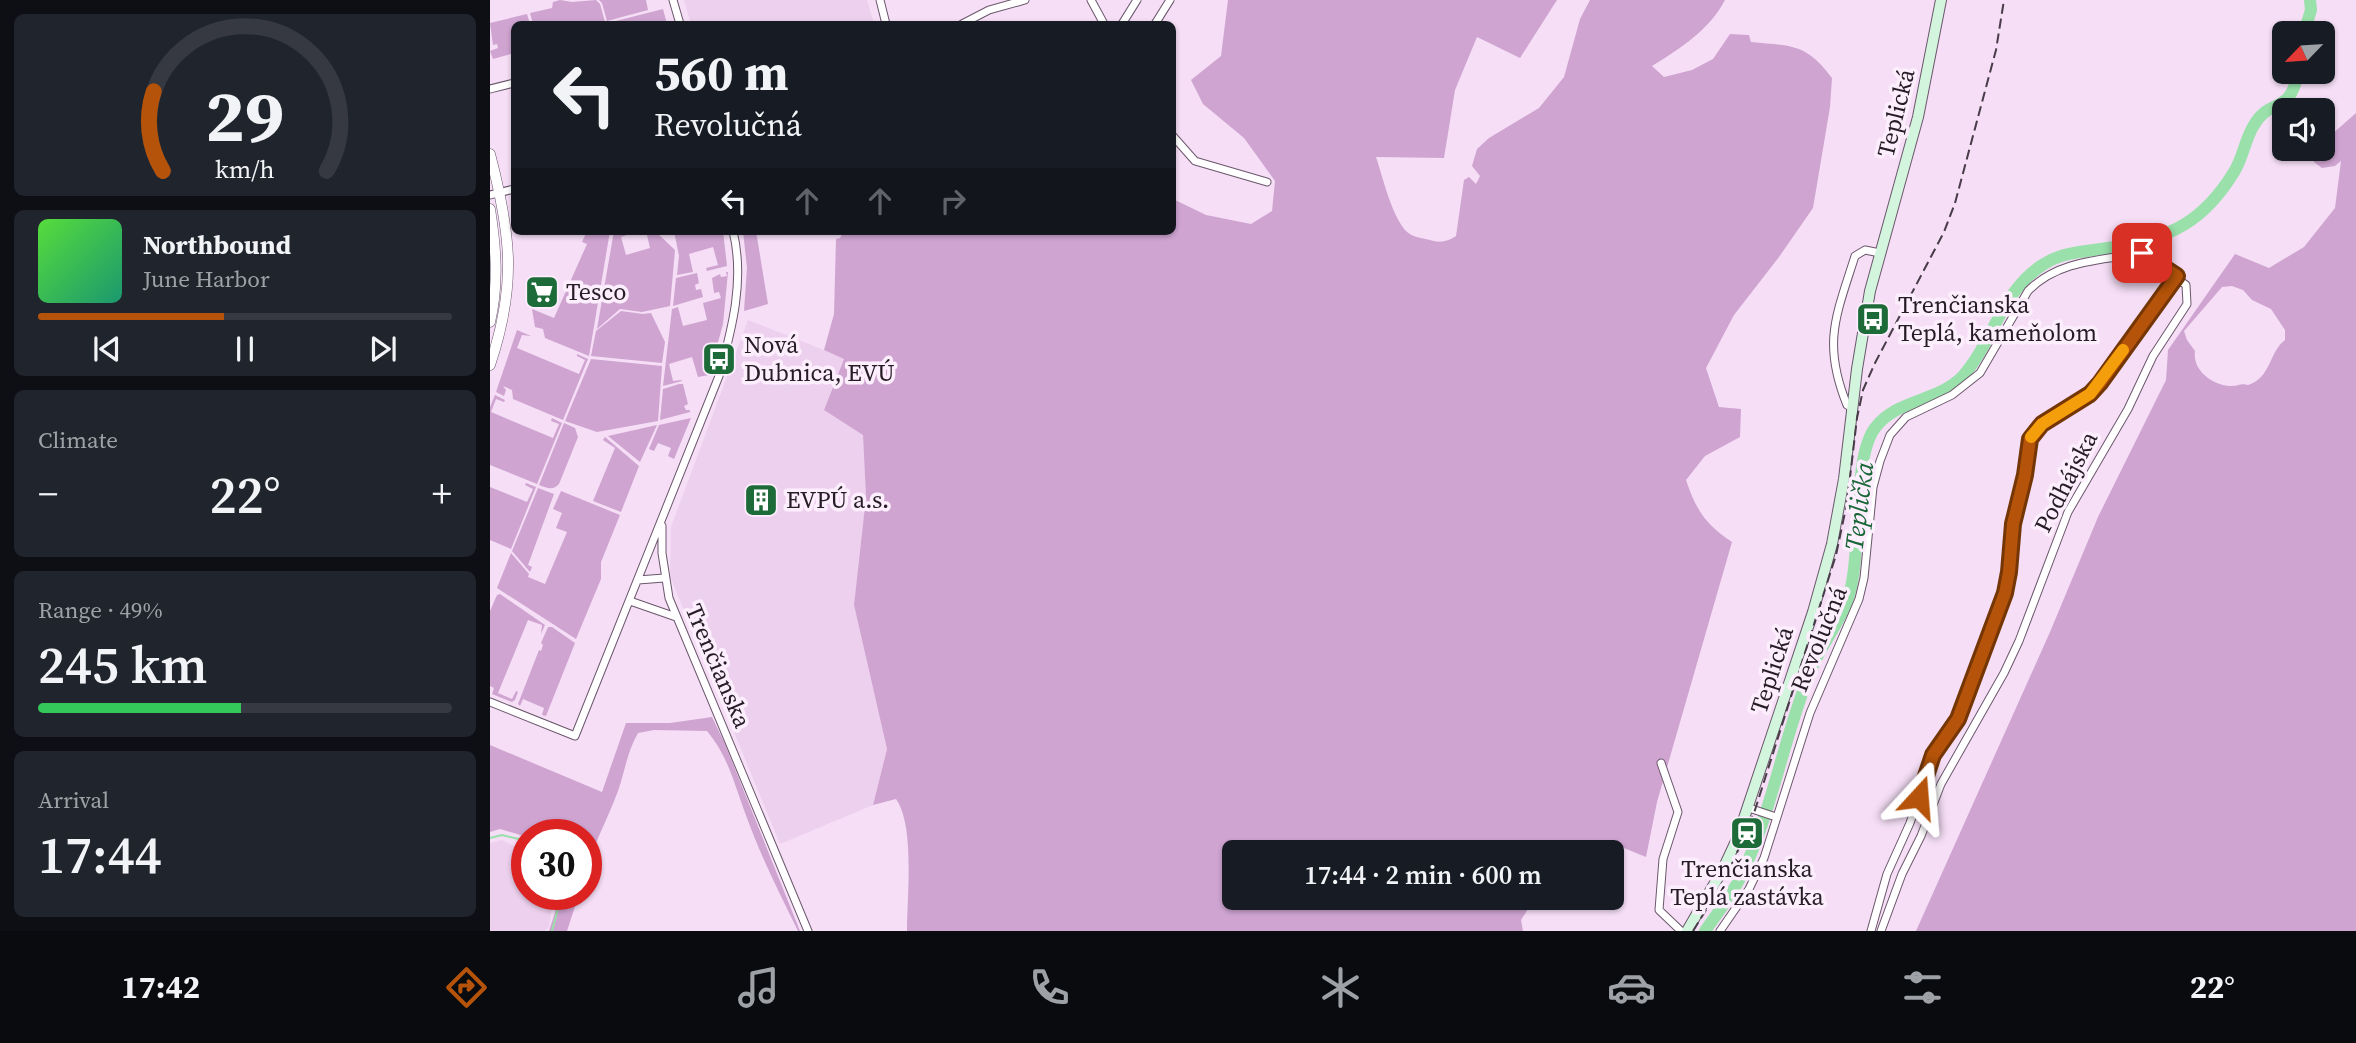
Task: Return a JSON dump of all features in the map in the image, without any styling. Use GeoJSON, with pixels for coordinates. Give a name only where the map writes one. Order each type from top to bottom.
{"type":"FeatureCollection","features":[{"type":"Feature","properties":{"kind":"main road","name":"Teplická"},"geometry":{"type":"LineString","coordinates":[[1686,931],[1723,869],[1753,809],[1832,544],[1844,479],[1860,347],[1880,253],[1919,117],[1941,0]]}},
{"type":"Feature","properties":{"kind":"street"},"geometry":{"type":"LineString","coordinates":[[673,0],[679,21]]}},
{"type":"Feature","properties":{"kind":"street"},"geometry":{"type":"LineString","coordinates":[[880,0],[885,21]]}},
{"type":"Feature","properties":{"kind":"street"},"geometry":{"type":"LineString","coordinates":[[968,21],[989,10],[1025,0]]}},
{"type":"Feature","properties":{"kind":"street"},"geometry":{"type":"LineString","coordinates":[[1091,0],[1102,21]]}},
{"type":"Feature","properties":{"kind":"street"},"geometry":{"type":"LineString","coordinates":[[1124,21],[1137,0]]}},
{"type":"Feature","properties":{"kind":"street"},"geometry":{"type":"LineString","coordinates":[[1157,21],[1170,0]]}},
{"type":"Feature","properties":{"kind":"street"},"geometry":{"type":"LineString","coordinates":[[490,89],[511,84]]}},
{"type":"Feature","properties":{"kind":"street"},"geometry":{"type":"LineString","coordinates":[[1176,140],[1195,161],[1267,182]]}},
{"type":"Feature","properties":{"kind":"street"},"geometry":{"type":"LineString","coordinates":[[490,154],[495,194],[507,225],[508,269],[503,321],[490,365]]}},
{"type":"Feature","properties":{"kind":"street"},"geometry":{"type":"LineString","coordinates":[[490,209],[496,244],[496,278],[490,322]]}},
{"type":"Feature","properties":{"kind":"street","name":"Trenčianska"},"geometry":{"type":"LineString","coordinates":[[490,702],[575,736],[719,376],[732,326],[737,267],[733,235]]}},
{"type":"Feature","properties":{"kind":"street"},"geometry":{"type":"LineString","coordinates":[[1852,408],[1847,405],[1833,364],[1832,336],[1835,319],[1854,256],[1865,250],[1880,253]]}},
{"type":"Feature","properties":{"kind":"street","name":"Revolučná"},"geometry":{"type":"LineString","coordinates":[[1720,931],[1749,889],[1765,858],[1774,832],[1774,816],[1810,713],[1859,599],[1864,578],[1873,487],[1886,444],[1896,427],[1906,417],[1964,387],[1980,373],[2028,291],[2055,270],[2142,253],[2186,285]]}},
{"type":"Feature","properties":{"kind":"street"},"geometry":{"type":"LineString","coordinates":[[1871,931],[1887,874],[1910,823],[1933,755],[1958,719],[2001,603],[2009,572],[2013,524],[2025,475],[2030,439],[2042,424],[2090,394],[2100,383],[2177,276]]}},
{"type":"Feature","properties":{"kind":"street","name":"Podhájska"},"geometry":{"type":"LineString","coordinates":[[1881,931],[1937,792],[2019,641],[2068,512],[2128,409],[2153,356],[2187,304],[2186,285]]}},
{"type":"Feature","properties":{"kind":"street","name":"Trenčianska"},"geometry":{"type":"LineString","coordinates":[[663,518],[664,578],[676,617],[808,931]]}},
{"type":"Feature","properties":{"kind":"street"},"geometry":{"type":"LineString","coordinates":[[638,580],[664,578]]}},
{"type":"Feature","properties":{"kind":"street"},"geometry":{"type":"LineString","coordinates":[[630,601],[676,617]]}},
{"type":"Feature","properties":{"kind":"street"},"geometry":{"type":"LineString","coordinates":[[1661,763],[1678,812],[1663,859],[1659,910],[1681,931]]}},
{"type":"Feature","properties":{"kind":"street"},"geometry":{"type":"LineString","coordinates":[[1753,809],[1774,816]]}},
{"type":"Feature","properties":{"kind":"shaded area"},"geometry":{"type":"Polygon","coordinates":[[[596,0],[600,4],[605,21],[532,21],[530,13],[552,8],[553,2],[596,0]]]}},
{"type":"Feature","properties":{"kind":"shaded area"},"geometry":{"type":"Polygon","coordinates":[[[599,0],[646,0],[648,10],[607,21],[599,0]]]}},
{"type":"Feature","properties":{"kind":"shaded area"},"geometry":{"type":"Polygon","coordinates":[[[684,0],[867,0],[873,21],[690,21],[684,0]]]}},
{"type":"Feature","properties":{"kind":"shaded area"},"geometry":{"type":"Polygon","coordinates":[[[1228,0],[1557,0],[1520,58],[1477,37],[1455,90],[1444,158],[1376,157],[1392,205],[1405,230],[1416,237],[1446,241],[1456,236],[1464,180],[1469,177],[1476,184],[1480,176],[1472,166],[1477,149],[1489,138],[1539,108],[1564,77],[1580,19],[1590,0],[1725,0],[1703,29],[1652,66],[1664,77],[1692,70],[1713,59],[1730,34],[1749,35],[1751,42],[1797,48],[1814,58],[1832,78],[1830,107],[1813,208],[1734,315],[1706,368],[1719,407],[1741,409],[1740,437],[1705,456],[1686,480],[1703,516],[1732,542],[1657,802],[1646,857],[1624,848],[1624,840],[1222,840],[1222,910],[1527,910],[1521,920],[1523,931],[907,931],[909,862],[906,826],[896,799],[873,805],[887,749],[854,605],[866,497],[863,435],[824,410],[844,359],[824,350],[834,314],[836,239],[842,235],[1176,235],[1176,200],[1206,215],[1251,224],[1272,211],[1275,181],[1244,138],[1203,104],[1191,80],[1221,56],[1228,0]]]}},
{"type":"Feature","properties":{"kind":"shaded area"},"geometry":{"type":"Polygon","coordinates":[[[663,9],[666,21],[616,21],[663,9]]]}},
{"type":"Feature","properties":{"kind":"shaded area"},"geometry":{"type":"Polygon","coordinates":[[[527,14],[529,21],[511,21],[511,54],[493,59],[490,51],[498,48],[497,44],[493,45],[490,23],[527,14]]]}},
{"type":"Feature","properties":{"kind":"shaded area"},"geometry":{"type":"Polygon","coordinates":[[[2356,113],[2356,931],[1916,931],[2050,632],[2098,517],[2166,380],[2168,350],[2235,254],[2269,268],[2304,247],[2335,208],[2341,161],[2335,166],[2322,168],[2314,162],[2335,161],[2335,132],[2356,113]],[[2232,286],[2222,287],[2184,331],[2195,351],[2197,365],[2206,376],[2218,383],[2232,386],[2256,382],[2285,340],[2285,330],[2271,309],[2252,300],[2243,290],[2232,286]]]}},
{"type":"Feature","properties":{"kind":"shaded area"},"geometry":{"type":"Polygon","coordinates":[[[585,235],[609,235],[589,356],[545,338],[543,329],[535,327],[532,309],[554,318],[587,244],[582,242],[585,235]]]}},
{"type":"Feature","properties":{"kind":"shaded area"},"geometry":{"type":"Polygon","coordinates":[[[613,235],[627,235],[621,237],[626,255],[650,248],[647,235],[659,235],[675,250],[670,306],[642,312],[620,309],[597,329],[613,235]]]}},
{"type":"Feature","properties":{"kind":"shaded area"},"geometry":{"type":"Polygon","coordinates":[[[675,235],[723,235],[727,266],[707,271],[706,268],[718,265],[713,247],[689,254],[693,272],[677,275],[679,256],[675,235]]]}},
{"type":"Feature","properties":{"kind":"shaded area"},"geometry":{"type":"Polygon","coordinates":[[[743,235],[757,235],[768,304],[744,311],[747,268],[743,235]]]}},
{"type":"Feature","properties":{"kind":"shaded area"},"geometry":{"type":"Polygon","coordinates":[[[728,272],[723,324],[709,375],[698,377],[692,357],[669,364],[673,381],[682,381],[663,386],[672,309],[678,307],[683,326],[707,320],[703,303],[721,298],[719,292],[714,293],[712,278],[720,274],[721,277],[727,276],[728,272]]]}},
{"type":"Feature","properties":{"kind":"shaded area"},"geometry":{"type":"Polygon","coordinates":[[[697,273],[699,283],[695,285],[696,290],[701,289],[703,297],[673,306],[676,278],[697,273]]]}},
{"type":"Feature","properties":{"kind":"shaded area"},"geometry":{"type":"Polygon","coordinates":[[[621,311],[651,313],[665,342],[662,363],[591,356],[596,331],[621,311]]]}},
{"type":"Feature","properties":{"kind":"shaded area"},"geometry":{"type":"Polygon","coordinates":[[[748,320],[844,358],[824,410],[863,434],[866,497],[854,605],[887,749],[873,805],[780,844],[670,576],[671,527],[748,320]]]}},
{"type":"Feature","properties":{"kind":"shaded area"},"geometry":{"type":"Polygon","coordinates":[[[517,330],[531,336],[522,335],[517,348],[579,374],[585,360],[577,354],[588,359],[563,420],[513,399],[512,390],[503,386],[506,390],[504,396],[496,392],[517,330]]]}},
{"type":"Feature","properties":{"kind":"shaded area"},"geometry":{"type":"Polygon","coordinates":[[[591,359],[662,366],[658,421],[597,432],[565,421],[591,359]]]}},
{"type":"Feature","properties":{"kind":"shaded area"},"geometry":{"type":"Polygon","coordinates":[[[683,384],[688,404],[684,406],[690,412],[660,420],[663,389],[683,384]]]}},
{"type":"Feature","properties":{"kind":"shaded area"},"geometry":{"type":"Polygon","coordinates":[[[495,395],[505,400],[496,399],[491,412],[553,438],[559,424],[551,421],[552,418],[562,423],[537,484],[490,465],[490,407],[495,395]]]}},
{"type":"Feature","properties":{"kind":"shaded area"},"geometry":{"type":"Polygon","coordinates":[[[691,418],[674,459],[668,456],[671,448],[658,443],[654,451],[649,449],[659,425],[691,418]]]}},
{"type":"Feature","properties":{"kind":"shaded area"},"geometry":{"type":"Polygon","coordinates":[[[564,423],[575,428],[578,437],[559,484],[554,488],[547,488],[539,485],[564,423]]]}},
{"type":"Feature","properties":{"kind":"shaded area"},"geometry":{"type":"Polygon","coordinates":[[[657,425],[640,462],[608,436],[657,425]]]}},
{"type":"Feature","properties":{"kind":"shaded area"},"geometry":{"type":"Polygon","coordinates":[[[605,437],[639,466],[621,512],[593,501],[615,448],[603,440],[605,437]]]}},
{"type":"Feature","properties":{"kind":"shaded area"},"geometry":{"type":"Polygon","coordinates":[[[526,483],[536,487],[511,549],[490,540],[490,487],[527,502],[533,489],[525,485],[526,483]]]}},
{"type":"Feature","properties":{"kind":"shaded area"},"geometry":{"type":"Polygon","coordinates":[[[538,488],[554,494],[528,565],[532,567],[530,572],[512,551],[538,488]]]}},
{"type":"Feature","properties":{"kind":"shaded area"},"geometry":{"type":"Polygon","coordinates":[[[561,491],[620,515],[601,562],[601,579],[576,639],[497,588],[511,553],[529,574],[528,577],[545,584],[567,532],[556,528],[562,513],[553,509],[561,491]]]}},
{"type":"Feature","properties":{"kind":"shaded area"},"geometry":{"type":"Polygon","coordinates":[[[500,594],[545,625],[541,634],[542,625],[528,620],[498,693],[512,699],[516,691],[518,692],[512,702],[492,694],[494,688],[490,686],[490,611],[500,594]]]}},
{"type":"Feature","properties":{"kind":"shaded area"},"geometry":{"type":"Polygon","coordinates":[[[548,627],[575,643],[546,716],[542,715],[544,708],[523,699],[520,706],[518,704],[539,650],[541,651],[541,643],[548,627]]]}},
{"type":"Feature","properties":{"kind":"shaded area"},"geometry":{"type":"Polygon","coordinates":[[[712,717],[800,931],[752,833],[726,762],[707,731],[654,730],[638,733],[602,828],[602,819],[511,819],[511,832],[500,829],[490,832],[490,745],[602,792],[626,723],[670,723],[712,717]]]}},
{"type":"Feature","properties":{"kind":"shaded area"},"geometry":{"type":"Polygon","coordinates":[[[502,840],[511,845],[511,910],[552,910],[549,927],[545,931],[490,931],[490,843],[502,840]]]}},
{"type":"Feature","properties":{"kind":"shaded area"},"geometry":{"type":"Polygon","coordinates":[[[556,910],[574,910],[567,931],[549,931],[556,910]]]}},
{"type":"Feature","properties":{"kind":"waterway","name":"Teplička"},"geometry":{"type":"LineString","coordinates":[[2308,21],[2311,10],[2310,0]]}},
{"type":"Feature","properties":{"kind":"waterway","name":"Teplička"},"geometry":{"type":"LineString","coordinates":[[1705,931],[1742,874],[1762,825],[1793,721],[1815,660],[1849,595],[1853,577],[1863,461],[1875,428],[1894,411],[1941,391],[1962,377],[1982,349],[2018,287],[2044,264],[2069,254],[2153,238],[2198,215],[2223,189],[2234,172],[2251,130],[2260,117],[2285,101],[2295,84]]}},
{"type":"Feature","properties":{"kind":"waterway"},"geometry":{"type":"LineString","coordinates":[[490,838],[502,835],[511,837]]}},
{"type":"Feature","properties":{"kind":"waterway"},"geometry":{"type":"LineString","coordinates":[[552,931],[558,910]]}},
{"type":"Feature","properties":{"kind":"railway"},"geometry":{"type":"LineString","coordinates":[[1693,931],[1728,874],[1755,810],[1836,555],[1847,503],[1863,390],[1944,232],[1955,203],[1996,50],[2004,0]]}},
{"type":"Feature","properties":{"kind":"slow traffic"},"geometry":{"type":"LineString","coordinates":[[2031,437],[2042,424],[2090,394],[2123,350]]}},
{"type":"Feature","properties":{"kind":"place","name":"Tesco"},"geometry":{"type":"Point","coordinates":[542,292]}},
{"type":"Feature","properties":{"kind":"place","name":"Trenčianska Teplá, kameňolom"},"geometry":{"type":"Point","coordinates":[1873,319]}},
{"type":"Feature","properties":{"kind":"place","name":"Nová Dubnica, EVÚ"},"geometry":{"type":"Point","coordinates":[719,359]}},
{"type":"Feature","properties":{"kind":"place","name":"EVPÚ a.s."},"geometry":{"type":"Point","coordinates":[761,500]}},
{"type":"Feature","properties":{"kind":"place","name":"Trenčianska Teplá zastávka"},"geometry":{"type":"Point","coordinates":[1747,833]}},
{"type":"Feature","properties":{"kind":"route"},"geometry":{"type":"LineString","coordinates":[[1919,797],[1933,755],[1958,719],[2005,593],[2013,524],[2020,500],[2030,439],[2042,424],[2090,394],[2100,383],[2177,276],[2142,253]]}}]}
